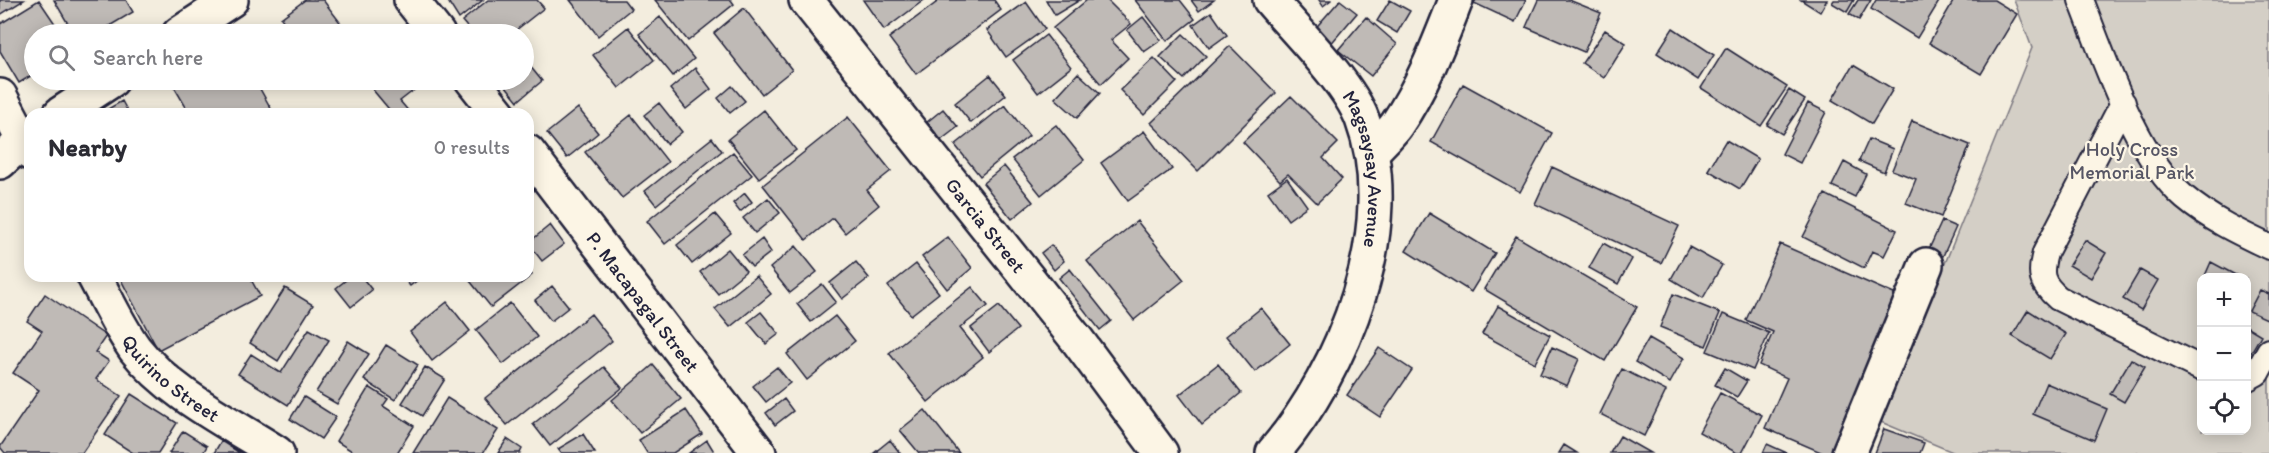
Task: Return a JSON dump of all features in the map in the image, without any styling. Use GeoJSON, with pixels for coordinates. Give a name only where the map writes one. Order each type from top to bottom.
{"type":"FeatureCollection","features":[{"type":"Feature","properties":{"kind":"street"},"geometry":{"type":"LineString","coordinates":[[194,24],[231,0]]}},
{"type":"Feature","properties":{"kind":"street"},"geometry":{"type":"LineString","coordinates":[[411,0],[430,24]]}},
{"type":"Feature","properties":{"kind":"street","name":"Garcia Street"},"geometry":{"type":"LineString","coordinates":[[806,0],[1078,341],[1161,453]]}},
{"type":"Feature","properties":{"kind":"street","name":"Magsaysay Avenue"},"geometry":{"type":"LineString","coordinates":[[1270,0],[1340,81],[1361,117],[1372,152],[1375,199],[1370,255],[1354,314],[1326,374],[1288,436],[1274,453]]}},
{"type":"Feature","properties":{"kind":"street"},"geometry":{"type":"LineString","coordinates":[[1372,152],[1396,126],[1416,93],[1456,0]]}},
{"type":"Feature","properties":{"kind":"street"},"geometry":{"type":"LineString","coordinates":[[69,108],[97,90]]}},
{"type":"Feature","properties":{"kind":"street"},"geometry":{"type":"LineString","coordinates":[[480,90],[494,108]]}},
{"type":"Feature","properties":{"kind":"street"},"geometry":{"type":"LineString","coordinates":[[0,96],[24,135]]}},
{"type":"Feature","properties":{"kind":"street"},"geometry":{"type":"LineString","coordinates":[[0,162],[24,145]]}},
{"type":"Feature","properties":{"kind":"street","name":"P. Macapagal Street"},"geometry":{"type":"LineString","coordinates":[[534,160],[759,453]]}},
{"type":"Feature","properties":{"kind":"street"},"geometry":{"type":"LineString","coordinates":[[1849,453],[1926,265]]}},
{"type":"Feature","properties":{"kind":"street","name":"Quirino Street"},"geometry":{"type":"LineString","coordinates":[[97,282],[135,348],[158,374],[277,453]]}},
{"type":"Feature","properties":{"kind":"lane"},"geometry":{"type":"LineString","coordinates":[[2081,0],[2122,103],[2155,165],[2185,198],[2227,226],[2269,247]]}},
{"type":"Feature","properties":{"kind":"lane"},"geometry":{"type":"LineString","coordinates":[[2122,103],[2045,253],[2041,268],[2042,280],[2058,298],[2197,367]]}},
{"type":"Feature","properties":{"kind":"lane"},"geometry":{"type":"LineString","coordinates":[[2251,377],[2257,373],[2269,351]]}},
{"type":"Feature","properties":{"kind":"green space","name":"Holy Cross Memorial Park"},"geometry":{"type":"Polygon","coordinates":[[[2014,0],[2269,0],[2269,453],[1955,453],[1881,422],[2032,48],[2014,0]]]}},
{"type":"Feature","properties":{"kind":"building"},"geometry":{"type":"Polygon","coordinates":[[[0,0],[24,0],[0,15],[0,0]]]}},
{"type":"Feature","properties":{"kind":"building"},"geometry":{"type":"Polygon","coordinates":[[[39,0],[55,24],[24,24],[24,80],[19,83],[0,51],[0,24],[39,0]]]}},
{"type":"Feature","properties":{"kind":"building"},"geometry":{"type":"Polygon","coordinates":[[[54,0],[126,0],[133,12],[113,24],[68,24],[54,0]]]}},
{"type":"Feature","properties":{"kind":"building"},"geometry":{"type":"Polygon","coordinates":[[[305,0],[323,0],[341,24],[286,24],[281,18],[305,0]]]}},
{"type":"Feature","properties":{"kind":"building"},"geometry":{"type":"Polygon","coordinates":[[[447,0],[483,0],[459,19],[447,0]]]}},
{"type":"Feature","properties":{"kind":"building"},"geometry":{"type":"Polygon","coordinates":[[[488,0],[537,0],[544,8],[524,24],[465,24],[462,21],[488,0]]]}},
{"type":"Feature","properties":{"kind":"building"},"geometry":{"type":"Polygon","coordinates":[[[570,0],[624,0],[631,9],[598,36],[570,0]]]}},
{"type":"Feature","properties":{"kind":"building"},"geometry":{"type":"Polygon","coordinates":[[[655,0],[731,0],[734,4],[688,41],[655,0]]]}},
{"type":"Feature","properties":{"kind":"building"},"geometry":{"type":"Polygon","coordinates":[[[863,0],[924,0],[884,30],[863,0]]]}},
{"type":"Feature","properties":{"kind":"building"},"geometry":{"type":"Polygon","coordinates":[[[940,0],[994,0],[1001,10],[916,74],[889,38],[940,0]]]}},
{"type":"Feature","properties":{"kind":"building"},"geometry":{"type":"Polygon","coordinates":[[[1046,0],[1080,0],[1055,15],[1046,0]]]}},
{"type":"Feature","properties":{"kind":"building"},"geometry":{"type":"Polygon","coordinates":[[[1087,0],[1107,0],[1131,24],[1111,40],[1128,58],[1101,84],[1053,28],[1087,0]]]}},
{"type":"Feature","properties":{"kind":"building"},"geometry":{"type":"Polygon","coordinates":[[[1135,0],[1180,0],[1195,19],[1167,41],[1135,0]]]}},
{"type":"Feature","properties":{"kind":"building"},"geometry":{"type":"Polygon","coordinates":[[[1191,0],[1214,0],[1199,11],[1191,0]]]}},
{"type":"Feature","properties":{"kind":"building"},"geometry":{"type":"Polygon","coordinates":[[[1319,0],[1331,0],[1323,6],[1319,0]]]}},
{"type":"Feature","properties":{"kind":"building"},"geometry":{"type":"Polygon","coordinates":[[[1340,0],[1357,13],[1329,46],[1312,32],[1340,0]]]}},
{"type":"Feature","properties":{"kind":"building"},"geometry":{"type":"Polygon","coordinates":[[[1390,0],[1410,11],[1397,33],[1377,21],[1390,0]]]}},
{"type":"Feature","properties":{"kind":"building"},"geometry":{"type":"Polygon","coordinates":[[[1476,0],[1526,0],[1515,22],[1474,3],[1476,0]]]}},
{"type":"Feature","properties":{"kind":"building"},"geometry":{"type":"Polygon","coordinates":[[[1538,0],[1569,0],[1601,13],[1584,52],[1526,27],[1538,0]]]}},
{"type":"Feature","properties":{"kind":"building"},"geometry":{"type":"Polygon","coordinates":[[[1801,0],[1827,0],[1820,12],[1801,0]]]}},
{"type":"Feature","properties":{"kind":"building"},"geometry":{"type":"Polygon","coordinates":[[[1834,0],[1854,0],[1847,12],[1832,3],[1834,0]]]}},
{"type":"Feature","properties":{"kind":"building"},"geometry":{"type":"Polygon","coordinates":[[[1858,0],[1871,0],[1859,20],[1849,14],[1858,0]]]}},
{"type":"Feature","properties":{"kind":"building"},"geometry":{"type":"Polygon","coordinates":[[[1876,0],[1940,0],[1917,38],[1871,9],[1876,0]]]}},
{"type":"Feature","properties":{"kind":"building"},"geometry":{"type":"Polygon","coordinates":[[[1954,0],[1994,0],[2017,14],[1981,74],[1929,43],[1954,0]]]}},
{"type":"Feature","properties":{"kind":"building"},"geometry":{"type":"Polygon","coordinates":[[[1026,2],[1045,29],[1006,57],[987,30],[1026,2]]]}},
{"type":"Feature","properties":{"kind":"building"},"geometry":{"type":"Polygon","coordinates":[[[744,8],[792,70],[762,94],[714,33],[744,8]]]}},
{"type":"Feature","properties":{"kind":"building"},"geometry":{"type":"Polygon","coordinates":[[[1211,12],[1227,35],[1209,48],[1193,25],[1211,12]]]}},
{"type":"Feature","properties":{"kind":"building"},"geometry":{"type":"Polygon","coordinates":[[[660,17],[694,59],[673,76],[639,34],[660,17]]]}},
{"type":"Feature","properties":{"kind":"building"},"geometry":{"type":"Polygon","coordinates":[[[1143,17],[1161,40],[1144,52],[1127,30],[1143,17]]]}},
{"type":"Feature","properties":{"kind":"building"},"geometry":{"type":"Polygon","coordinates":[[[1366,17],[1397,44],[1371,76],[1338,50],[1366,17]]]}},
{"type":"Feature","properties":{"kind":"building"},"geometry":{"type":"Polygon","coordinates":[[[628,27],[654,60],[619,88],[593,55],[628,27]]]}},
{"type":"Feature","properties":{"kind":"building"},"geometry":{"type":"Polygon","coordinates":[[[1673,28],[1714,55],[1698,80],[1657,53],[1673,28]]]}},
{"type":"Feature","properties":{"kind":"building"},"geometry":{"type":"Polygon","coordinates":[[[1605,30],[1626,43],[1604,78],[1582,63],[1605,30]]]}},
{"type":"Feature","properties":{"kind":"building"},"geometry":{"type":"Polygon","coordinates":[[[1183,34],[1206,56],[1184,79],[1160,57],[1183,34]]]}},
{"type":"Feature","properties":{"kind":"building"},"geometry":{"type":"Polygon","coordinates":[[[1046,35],[1071,67],[1038,93],[1013,60],[1046,35]]]}},
{"type":"Feature","properties":{"kind":"building"},"geometry":{"type":"Polygon","coordinates":[[[1230,46],[1276,93],[1198,171],[1151,123],[1230,46]]]}},
{"type":"Feature","properties":{"kind":"building"},"geometry":{"type":"Polygon","coordinates":[[[1726,48],[1787,87],[1761,126],[1701,88],[1726,48]]]}},
{"type":"Feature","properties":{"kind":"building"},"geometry":{"type":"Polygon","coordinates":[[[1154,58],[1177,82],[1144,115],[1120,90],[1154,58]]]}},
{"type":"Feature","properties":{"kind":"building"},"geometry":{"type":"Polygon","coordinates":[[[1853,65],[1893,89],[1872,124],[1832,100],[1853,65]]]}},
{"type":"Feature","properties":{"kind":"building"},"geometry":{"type":"Polygon","coordinates":[[[695,68],[711,89],[686,109],[670,89],[695,68]]]}},
{"type":"Feature","properties":{"kind":"building"},"geometry":{"type":"Polygon","coordinates":[[[534,71],[542,81],[534,88],[534,71]]]}},
{"type":"Feature","properties":{"kind":"building"},"geometry":{"type":"Polygon","coordinates":[[[1078,73],[1100,93],[1077,118],[1055,98],[1078,73]]]}},
{"type":"Feature","properties":{"kind":"building"},"geometry":{"type":"Polygon","coordinates":[[[990,75],[1006,95],[971,123],[955,103],[990,75]]]}},
{"type":"Feature","properties":{"kind":"building"},"geometry":{"type":"Polygon","coordinates":[[[1463,84],[1552,133],[1520,192],[1431,142],[1463,84]]]}},
{"type":"Feature","properties":{"kind":"building"},"geometry":{"type":"Polygon","coordinates":[[[732,86],[745,101],[730,113],[718,98],[732,86]]]}},
{"type":"Feature","properties":{"kind":"building"},"geometry":{"type":"Polygon","coordinates":[[[176,90],[261,90],[271,108],[186,108],[176,90]]]}},
{"type":"Feature","properties":{"kind":"building"},"geometry":{"type":"Polygon","coordinates":[[[373,90],[414,90],[400,101],[406,108],[388,108],[373,90]]]}},
{"type":"Feature","properties":{"kind":"building"},"geometry":{"type":"Polygon","coordinates":[[[509,90],[531,90],[518,101],[509,90]]]}},
{"type":"Feature","properties":{"kind":"building"},"geometry":{"type":"Polygon","coordinates":[[[1789,90],[1805,100],[1782,134],[1767,125],[1789,90]]]}},
{"type":"Feature","properties":{"kind":"building"},"geometry":{"type":"Polygon","coordinates":[[[1291,96],[1338,143],[1323,158],[1342,179],[1317,203],[1288,174],[1280,181],[1243,142],[1291,96]]]}},
{"type":"Feature","properties":{"kind":"building"},"geometry":{"type":"Polygon","coordinates":[[[122,101],[126,108],[110,108],[122,101]]]}},
{"type":"Feature","properties":{"kind":"building"},"geometry":{"type":"Polygon","coordinates":[[[659,103],[682,132],[667,144],[644,115],[659,103]]]}},
{"type":"Feature","properties":{"kind":"building"},"geometry":{"type":"Polygon","coordinates":[[[1808,103],[1826,112],[1800,163],[1782,154],[1808,103]]]}},
{"type":"Feature","properties":{"kind":"building"},"geometry":{"type":"Polygon","coordinates":[[[1005,105],[1029,136],[980,176],[955,145],[1005,105]]]}},
{"type":"Feature","properties":{"kind":"building"},"geometry":{"type":"Polygon","coordinates":[[[578,108],[598,133],[567,158],[547,133],[578,108]]]}},
{"type":"Feature","properties":{"kind":"building"},"geometry":{"type":"Polygon","coordinates":[[[943,109],[958,127],[941,140],[927,122],[943,109]]]}},
{"type":"Feature","properties":{"kind":"building"},"geometry":{"type":"Polygon","coordinates":[[[764,110],[796,150],[759,178],[728,139],[764,110]]]}},
{"type":"Feature","properties":{"kind":"building"},"geometry":{"type":"Polygon","coordinates":[[[631,115],[668,162],[622,198],[585,152],[631,115]]]}},
{"type":"Feature","properties":{"kind":"building"},"geometry":{"type":"Polygon","coordinates":[[[848,117],[891,171],[867,190],[879,205],[845,233],[833,218],[806,240],[763,185],[848,117]]]}},
{"type":"Feature","properties":{"kind":"building"},"geometry":{"type":"Polygon","coordinates":[[[1912,121],[1970,145],[1941,217],[1906,203],[1916,179],[1892,170],[1912,121]]]}},
{"type":"Feature","properties":{"kind":"building"},"geometry":{"type":"Polygon","coordinates":[[[1056,125],[1084,160],[1041,195],[1012,159],[1056,125]]]}},
{"type":"Feature","properties":{"kind":"building"},"geometry":{"type":"Polygon","coordinates":[[[1144,131],[1172,169],[1128,201],[1101,163],[1144,131]]]}},
{"type":"Feature","properties":{"kind":"building"},"geometry":{"type":"Polygon","coordinates":[[[712,138],[722,151],[656,205],[645,191],[712,138]]]}},
{"type":"Feature","properties":{"kind":"building"},"geometry":{"type":"Polygon","coordinates":[[[1869,139],[1893,149],[1884,172],[1859,161],[1869,139]]]}},
{"type":"Feature","properties":{"kind":"building"},"geometry":{"type":"Polygon","coordinates":[[[1726,140],[1758,159],[1740,189],[1708,170],[1726,140]]]}},
{"type":"Feature","properties":{"kind":"building"},"geometry":{"type":"Polygon","coordinates":[[[733,152],[752,175],[665,244],[647,221],[733,152]]]}},
{"type":"Feature","properties":{"kind":"building"},"geometry":{"type":"Polygon","coordinates":[[[1844,162],[1866,174],[1855,197],[1832,186],[1844,162]]]}},
{"type":"Feature","properties":{"kind":"building"},"geometry":{"type":"Polygon","coordinates":[[[1004,166],[1033,202],[1012,219],[983,183],[1004,166]]]}},
{"type":"Feature","properties":{"kind":"building"},"geometry":{"type":"Polygon","coordinates":[[[1552,167],[1679,226],[1661,263],[1535,204],[1552,167]]]}},
{"type":"Feature","properties":{"kind":"building"},"geometry":{"type":"Polygon","coordinates":[[[1287,178],[1307,206],[1288,220],[1268,192],[1287,178]]]}},
{"type":"Feature","properties":{"kind":"building"},"geometry":{"type":"Polygon","coordinates":[[[745,193],[752,202],[740,212],[733,203],[745,193]]]}},
{"type":"Feature","properties":{"kind":"building"},"geometry":{"type":"Polygon","coordinates":[[[1825,194],[1897,230],[1884,256],[1872,251],[1864,268],[1803,237],[1825,194]]]}},
{"type":"Feature","properties":{"kind":"building"},"geometry":{"type":"Polygon","coordinates":[[[768,198],[780,213],[755,233],[743,218],[768,198]]]}},
{"type":"Feature","properties":{"kind":"building"},"geometry":{"type":"Polygon","coordinates":[[[1429,213],[1495,253],[1471,292],[1406,251],[1429,213]]]}},
{"type":"Feature","properties":{"kind":"building"},"geometry":{"type":"Polygon","coordinates":[[[715,214],[731,233],[692,264],[677,245],[715,214]]]}},
{"type":"Feature","properties":{"kind":"building"},"geometry":{"type":"Polygon","coordinates":[[[1137,221],[1184,280],[1134,320],[1087,261],[1137,221]]]}},
{"type":"Feature","properties":{"kind":"building"},"geometry":{"type":"Polygon","coordinates":[[[1942,221],[1956,227],[1943,256],[1929,249],[1942,221]]]}},
{"type":"Feature","properties":{"kind":"building"},"geometry":{"type":"Polygon","coordinates":[[[550,225],[564,244],[542,261],[534,251],[534,238],[550,225]]]}},
{"type":"Feature","properties":{"kind":"building"},"geometry":{"type":"Polygon","coordinates":[[[1516,236],[1637,307],[1605,361],[1484,289],[1516,236]]]}},
{"type":"Feature","properties":{"kind":"building"},"geometry":{"type":"Polygon","coordinates":[[[948,237],[972,268],[947,289],[922,257],[948,237]]]}},
{"type":"Feature","properties":{"kind":"building"},"geometry":{"type":"Polygon","coordinates":[[[762,239],[771,252],[752,267],[742,255],[762,239]]]}},
{"type":"Feature","properties":{"kind":"building"},"geometry":{"type":"Polygon","coordinates":[[[2085,240],[2106,253],[2091,278],[2069,265],[2085,240]]]}},
{"type":"Feature","properties":{"kind":"building"},"geometry":{"type":"Polygon","coordinates":[[[1603,243],[1632,259],[1618,284],[1589,268],[1603,243]]]}},
{"type":"Feature","properties":{"kind":"building"},"geometry":{"type":"Polygon","coordinates":[[[1780,244],[1903,298],[1834,453],[1823,453],[1765,428],[1787,378],[1759,365],[1773,332],[1746,320],[1780,244]]]}},
{"type":"Feature","properties":{"kind":"building"},"geometry":{"type":"Polygon","coordinates":[[[1051,245],[1064,261],[1054,270],[1041,253],[1051,245]]]}},
{"type":"Feature","properties":{"kind":"building"},"geometry":{"type":"Polygon","coordinates":[[[796,246],[817,272],[790,293],[770,268],[796,246]]]}},
{"type":"Feature","properties":{"kind":"building"},"geometry":{"type":"Polygon","coordinates":[[[1689,247],[1722,265],[1703,298],[1671,279],[1689,247]]]}},
{"type":"Feature","properties":{"kind":"building"},"geometry":{"type":"Polygon","coordinates":[[[728,249],[746,271],[718,294],[700,272],[728,249]]]}},
{"type":"Feature","properties":{"kind":"building"},"geometry":{"type":"Polygon","coordinates":[[[856,262],[869,278],[842,299],[830,283],[856,262]]]}},
{"type":"Feature","properties":{"kind":"building"},"geometry":{"type":"Polygon","coordinates":[[[2211,262],[2232,273],[2206,273],[2211,262]]]}},
{"type":"Feature","properties":{"kind":"building"},"geometry":{"type":"Polygon","coordinates":[[[916,264],[939,293],[911,315],[888,286],[916,264]]]}},
{"type":"Feature","properties":{"kind":"building"},"geometry":{"type":"Polygon","coordinates":[[[1070,269],[1111,321],[1100,330],[1059,278],[1070,269]]]}},
{"type":"Feature","properties":{"kind":"building"},"geometry":{"type":"Polygon","coordinates":[[[2140,270],[2158,280],[2141,310],[2123,299],[2140,270]]]}},
{"type":"Feature","properties":{"kind":"building"},"geometry":{"type":"Polygon","coordinates":[[[756,276],[771,294],[730,327],[715,309],[756,276]]]}},
{"type":"Feature","properties":{"kind":"building"},"geometry":{"type":"Polygon","coordinates":[[[122,282],[252,282],[260,296],[158,350],[122,282]]]}},
{"type":"Feature","properties":{"kind":"building"},"geometry":{"type":"Polygon","coordinates":[[[344,282],[366,282],[372,290],[351,307],[336,288],[344,282]]]}},
{"type":"Feature","properties":{"kind":"building"},"geometry":{"type":"Polygon","coordinates":[[[471,282],[523,282],[491,307],[471,282]]]}},
{"type":"Feature","properties":{"kind":"building"},"geometry":{"type":"Polygon","coordinates":[[[822,284],[836,302],[811,322],[797,304],[822,284]]]}},
{"type":"Feature","properties":{"kind":"building"},"geometry":{"type":"Polygon","coordinates":[[[552,286],[569,307],[551,321],[535,300],[552,286]]]}},
{"type":"Feature","properties":{"kind":"building"},"geometry":{"type":"Polygon","coordinates":[[[972,287],[988,306],[960,328],[983,357],[928,402],[889,353],[972,287]]]}},
{"type":"Feature","properties":{"kind":"building"},"geometry":{"type":"Polygon","coordinates":[[[285,288],[313,305],[278,361],[250,343],[285,288]]]}},
{"type":"Feature","properties":{"kind":"building"},"geometry":{"type":"Polygon","coordinates":[[[2260,290],[2269,294],[2267,319],[2251,312],[2260,290]]]}},
{"type":"Feature","properties":{"kind":"building"},"geometry":{"type":"Polygon","coordinates":[[[45,294],[106,336],[95,352],[109,361],[96,379],[121,396],[82,453],[5,453],[0,447],[39,390],[13,373],[42,331],[27,321],[45,294]]]}},
{"type":"Feature","properties":{"kind":"building"},"geometry":{"type":"Polygon","coordinates":[[[1673,294],[1720,313],[1706,346],[1660,327],[1673,294]]]}},
{"type":"Feature","properties":{"kind":"building"},"geometry":{"type":"Polygon","coordinates":[[[447,302],[470,331],[432,361],[410,332],[447,302]]]}},
{"type":"Feature","properties":{"kind":"building"},"geometry":{"type":"Polygon","coordinates":[[[510,303],[537,337],[503,364],[476,330],[510,303]]]}},
{"type":"Feature","properties":{"kind":"building"},"geometry":{"type":"Polygon","coordinates":[[[999,306],[1018,329],[989,352],[971,328],[999,306]]]}},
{"type":"Feature","properties":{"kind":"building"},"geometry":{"type":"Polygon","coordinates":[[[1498,306],[1550,335],[1535,363],[1482,334],[1498,306]]]}},
{"type":"Feature","properties":{"kind":"building"},"geometry":{"type":"Polygon","coordinates":[[[1261,308],[1290,344],[1255,372],[1226,336],[1261,308]]]}},
{"type":"Feature","properties":{"kind":"building"},"geometry":{"type":"Polygon","coordinates":[[[2028,310],[2066,334],[2050,359],[2012,336],[2028,310]]]}},
{"type":"Feature","properties":{"kind":"building"},"geometry":{"type":"Polygon","coordinates":[[[761,312],[779,334],[766,344],[748,322],[761,312]]]}},
{"type":"Feature","properties":{"kind":"building"},"geometry":{"type":"Polygon","coordinates":[[[591,314],[612,341],[507,425],[485,398],[591,314]]]}},
{"type":"Feature","properties":{"kind":"building"},"geometry":{"type":"Polygon","coordinates":[[[1723,314],[1769,333],[1753,370],[1707,351],[1723,314]]]}},
{"type":"Feature","properties":{"kind":"building"},"geometry":{"type":"Polygon","coordinates":[[[835,316],[855,341],[807,380],[787,354],[835,316]]]}},
{"type":"Feature","properties":{"kind":"building"},"geometry":{"type":"Polygon","coordinates":[[[309,329],[329,340],[288,405],[238,374],[251,354],[281,373],[309,329]]]}},
{"type":"Feature","properties":{"kind":"building"},"geometry":{"type":"Polygon","coordinates":[[[2251,329],[2261,335],[2251,352],[2251,329]]]}},
{"type":"Feature","properties":{"kind":"building"},"geometry":{"type":"Polygon","coordinates":[[[1649,338],[1684,358],[1670,383],[1635,362],[1649,338]]]}},
{"type":"Feature","properties":{"kind":"building"},"geometry":{"type":"Polygon","coordinates":[[[348,341],[369,354],[337,404],[316,392],[348,341]]]}},
{"type":"Feature","properties":{"kind":"building"},"geometry":{"type":"Polygon","coordinates":[[[386,345],[418,365],[395,400],[364,380],[386,345]]]}},
{"type":"Feature","properties":{"kind":"building"},"geometry":{"type":"Polygon","coordinates":[[[1552,347],[1579,359],[1567,386],[1540,374],[1552,347]]]}},
{"type":"Feature","properties":{"kind":"building"},"geometry":{"type":"Polygon","coordinates":[[[1379,348],[1412,370],[1380,417],[1347,395],[1379,348]]]}},
{"type":"Feature","properties":{"kind":"building"},"geometry":{"type":"Polygon","coordinates":[[[2131,359],[2145,367],[2124,402],[2110,394],[2131,359]]]}},
{"type":"Feature","properties":{"kind":"building"},"geometry":{"type":"Polygon","coordinates":[[[1218,364],[1241,393],[1202,425],[1179,395],[1218,364]]]}},
{"type":"Feature","properties":{"kind":"building"},"geometry":{"type":"Polygon","coordinates":[[[653,365],[681,399],[640,433],[612,400],[653,365]]]}},
{"type":"Feature","properties":{"kind":"building"},"geometry":{"type":"Polygon","coordinates":[[[425,367],[445,379],[422,416],[402,403],[425,367]]]}},
{"type":"Feature","properties":{"kind":"building"},"geometry":{"type":"Polygon","coordinates":[[[604,367],[622,388],[550,446],[533,424],[604,367]]]}},
{"type":"Feature","properties":{"kind":"building"},"geometry":{"type":"Polygon","coordinates":[[[777,367],[790,383],[766,402],[753,386],[777,367]]]}},
{"type":"Feature","properties":{"kind":"building"},"geometry":{"type":"Polygon","coordinates":[[[1725,368],[1747,381],[1737,397],[1715,385],[1725,368]]]}},
{"type":"Feature","properties":{"kind":"building"},"geometry":{"type":"Polygon","coordinates":[[[1622,369],[1666,391],[1644,436],[1600,414],[1622,369]]]}},
{"type":"Feature","properties":{"kind":"building"},"geometry":{"type":"Polygon","coordinates":[[[2046,383],[2107,409],[2094,440],[2033,414],[2046,383]]]}},
{"type":"Feature","properties":{"kind":"building"},"geometry":{"type":"Polygon","coordinates":[[[369,387],[388,399],[383,406],[414,426],[397,453],[355,453],[336,441],[369,387]]]}},
{"type":"Feature","properties":{"kind":"building"},"geometry":{"type":"Polygon","coordinates":[[[1720,393],[1762,415],[1742,453],[1737,453],[1699,432],[1720,393]]]}},
{"type":"Feature","properties":{"kind":"building"},"geometry":{"type":"Polygon","coordinates":[[[131,394],[177,423],[158,453],[133,453],[105,435],[131,394]]]}},
{"type":"Feature","properties":{"kind":"building"},"geometry":{"type":"Polygon","coordinates":[[[304,397],[336,417],[321,439],[290,419],[304,397]]]}},
{"type":"Feature","properties":{"kind":"building"},"geometry":{"type":"Polygon","coordinates":[[[447,398],[498,430],[483,453],[413,453],[447,398]]]}},
{"type":"Feature","properties":{"kind":"building"},"geometry":{"type":"Polygon","coordinates":[[[784,399],[793,411],[775,425],[766,413],[784,399]]]}},
{"type":"Feature","properties":{"kind":"building"},"geometry":{"type":"Polygon","coordinates":[[[686,410],[702,434],[673,453],[647,453],[639,440],[686,410]]]}},
{"type":"Feature","properties":{"kind":"building"},"geometry":{"type":"Polygon","coordinates":[[[925,410],[959,453],[919,453],[900,430],[925,410]]]}},
{"type":"Feature","properties":{"kind":"building"},"geometry":{"type":"Polygon","coordinates":[[[1884,429],[1924,443],[1920,453],[1875,453],[1884,429]]]}},
{"type":"Feature","properties":{"kind":"building"},"geometry":{"type":"Polygon","coordinates":[[[183,431],[207,446],[203,453],[169,453],[183,431]]]}},
{"type":"Feature","properties":{"kind":"building"},"geometry":{"type":"Polygon","coordinates":[[[583,434],[595,453],[561,453],[558,449],[583,434]]]}},
{"type":"Feature","properties":{"kind":"building"},"geometry":{"type":"Polygon","coordinates":[[[1620,436],[1650,453],[1610,453],[1620,436]]]}},
{"type":"Feature","properties":{"kind":"building"},"geometry":{"type":"Polygon","coordinates":[[[507,439],[522,449],[520,453],[498,453],[507,439]]]}},
{"type":"Feature","properties":{"kind":"building"},"geometry":{"type":"Polygon","coordinates":[[[707,440],[715,453],[689,453],[707,440]]]}},
{"type":"Feature","properties":{"kind":"building"},"geometry":{"type":"Polygon","coordinates":[[[890,440],[900,453],[874,453],[890,440]]]}},
{"type":"Feature","properties":{"kind":"building"},"geometry":{"type":"Polygon","coordinates":[[[221,441],[240,453],[214,453],[221,441]]]}},
{"type":"Feature","properties":{"kind":"building"},"geometry":{"type":"Polygon","coordinates":[[[1767,444],[1787,453],[1763,453],[1767,444]]]}},
{"type":"Feature","properties":{"kind":"building"},"geometry":{"type":"Polygon","coordinates":[[[1564,445],[1577,453],[1559,453],[1564,445]]]}}]}
